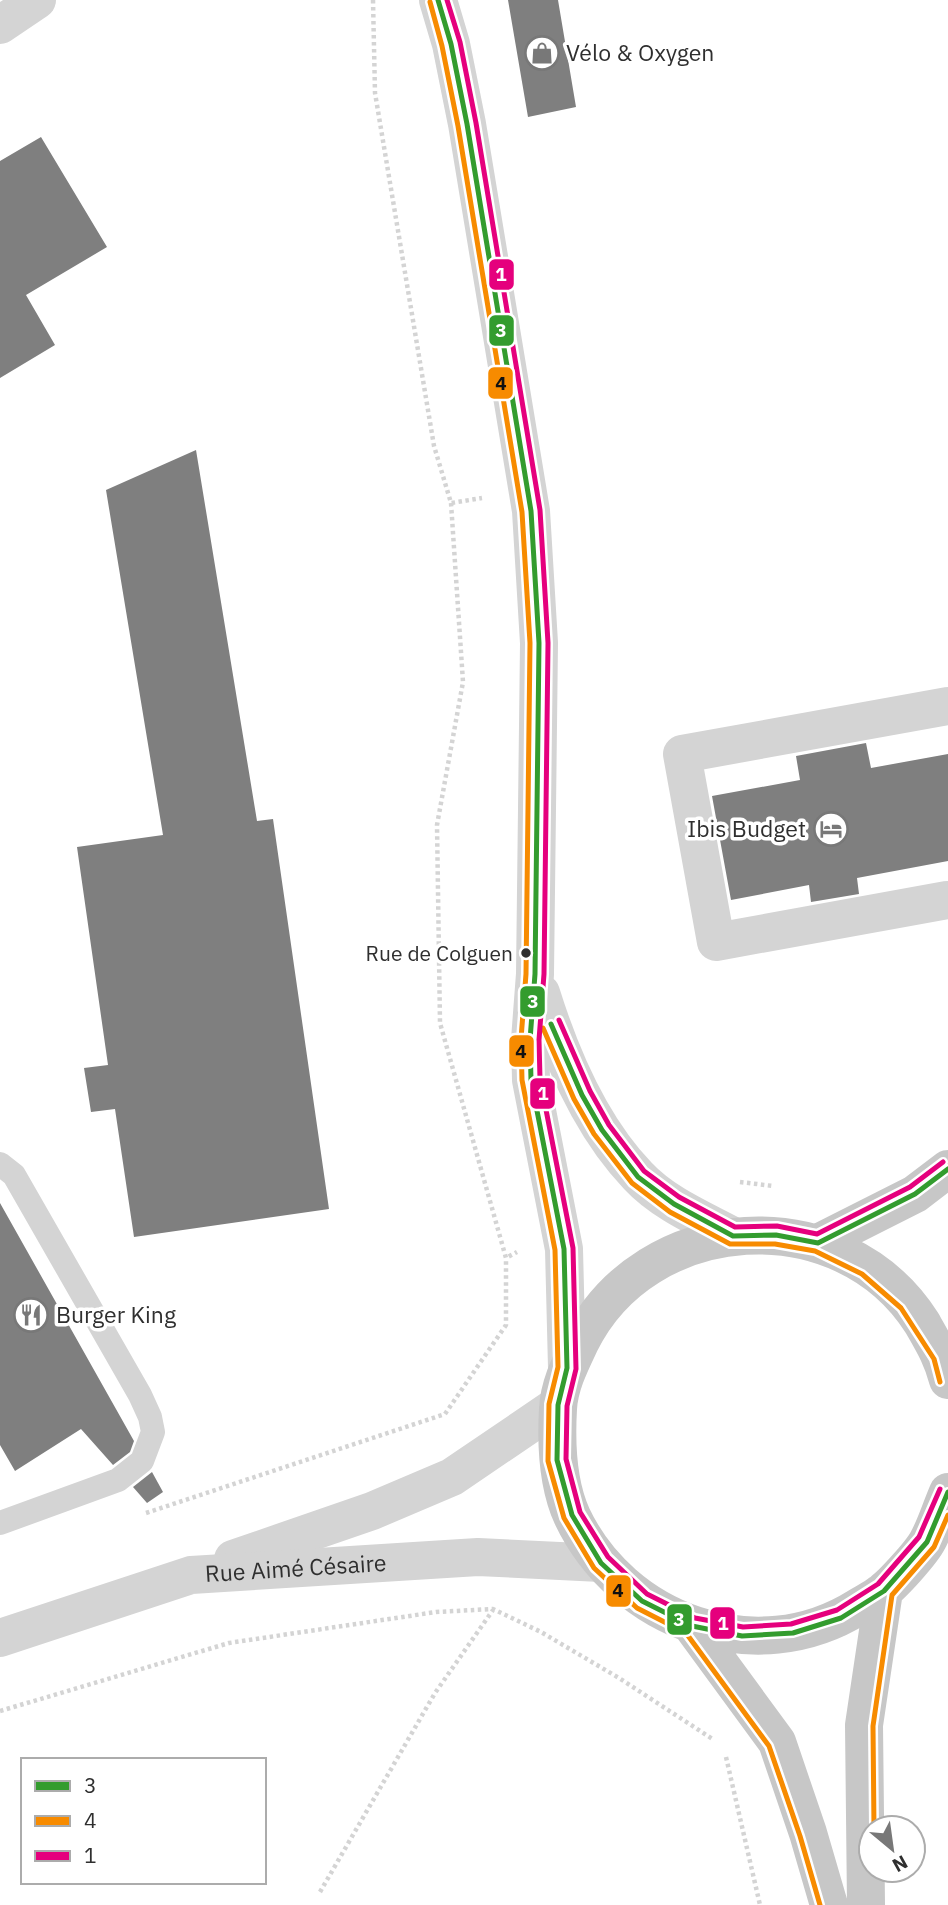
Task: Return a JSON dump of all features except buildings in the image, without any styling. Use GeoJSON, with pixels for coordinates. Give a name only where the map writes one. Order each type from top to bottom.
{"type":"FeatureCollection","features":[{"type":"Feature","properties":{"kind":"main road"},"geometry":{"type":"LineString","coordinates":[[818,1243],[915,1195],[948,1169]]}},
{"type":"Feature","properties":{"kind":"main road"},"geometry":{"type":"LineString","coordinates":[[946,1359],[908,1302],[867,1267],[818,1243],[776,1235],[733,1236],[690,1246],[650,1266],[615,1293],[587,1328],[568,1368],[558,1405],[557,1460],[572,1515],[601,1563],[642,1601],[692,1626],[742,1636],[793,1633],[841,1618],[884,1591],[927,1542],[948,1492]]}},
{"type":"Feature","properties":{"kind":"main road"},"geometry":{"type":"LineString","coordinates":[[866,1905],[864,1725],[884,1591]]}},
{"type":"Feature","properties":{"kind":"main road"},"geometry":{"type":"LineString","coordinates":[[692,1626],[777,1742],[829,1905]]}},
{"type":"Feature","properties":{"kind":"street"},"geometry":{"type":"LineString","coordinates":[[0,24],[37,0]]}},
{"type":"Feature","properties":{"kind":"street"},"geometry":{"type":"LineString","coordinates":[[438,0],[451,44],[467,124],[531,511],[539,643],[531,1080],[565,1250],[568,1368]]}},
{"type":"Feature","properties":{"kind":"street"},"geometry":{"type":"LineString","coordinates":[[947,900],[716,942],[682,754],[948,706]]}},
{"type":"Feature","properties":{"kind":"street"},"geometry":{"type":"LineString","coordinates":[[535,974],[556,1039],[602,1130],[638,1177],[674,1205],[733,1236]]}},
{"type":"Feature","properties":{"kind":"street"},"geometry":{"type":"LineString","coordinates":[[191,1575],[372,1511],[452,1477],[558,1405]]}},
{"type":"Feature","properties":{"kind":"street","name":"Rue Aimé Césaire"},"geometry":{"type":"LineString","coordinates":[[0,1638],[191,1575],[478,1557],[601,1563]]}},
{"type":"Feature","properties":{"kind":"lane"},"geometry":{"type":"LineString","coordinates":[[0,1164],[15,1175],[140,1395],[150,1417],[153,1432],[142,1461],[118,1479],[0,1523]]}},
{"type":"Feature","properties":{"kind":"path"},"geometry":{"type":"LineString","coordinates":[[140,1515],[445,1415],[506,1325],[506,1258],[440,1023],[437,825],[463,682],[450,503],[434,446],[375,93],[373,0]]}},
{"type":"Feature","properties":{"kind":"path"},"geometry":{"type":"LineString","coordinates":[[450,503],[527,490]]}},
{"type":"Feature","properties":{"kind":"path"},"geometry":{"type":"LineString","coordinates":[[738,1182],[783,1187]]}},
{"type":"Feature","properties":{"kind":"path"},"geometry":{"type":"LineString","coordinates":[[506,1258],[560,1227]]}},
{"type":"Feature","properties":{"kind":"path"},"geometry":{"type":"LineString","coordinates":[[320,1892],[435,1693],[493,1609]]}},
{"type":"Feature","properties":{"kind":"path"},"geometry":{"type":"LineString","coordinates":[[0,1711],[229,1643],[436,1612],[493,1609],[541,1632],[619,1678],[724,1747],[760,1905]]}},
{"type":"Feature","properties":{"kind":"transit line","name":"3"},"geometry":{"type":"LineString","coordinates":[[438,0],[451,44],[467,124],[531,511],[539,643],[531,1080],[564,1249],[567,1368],[558,1405],[557,1460],[572,1515],[601,1563],[642,1601],[692,1626],[742,1636],[793,1633],[841,1618],[884,1591],[927,1542],[948,1492]]}},
{"type":"Feature","properties":{"kind":"transit line","name":"1"},"geometry":{"type":"LineString","coordinates":[[447,0],[460,42],[476,123],[540,510],[548,643],[540,1079],[573,1248],[576,1369],[567,1406],[566,1459],[580,1512],[608,1557],[647,1594],[695,1618],[743,1627],[791,1624],[837,1610],[878,1584],[919,1537],[940,1489]]}},
{"type":"Feature","properties":{"kind":"transit line","name":"4"},"geometry":{"type":"LineString","coordinates":[[430,2],[458,126],[522,512],[530,643],[522,1080],[555,1250],[558,1367],[549,1404],[548,1461],[564,1518],[594,1568],[637,1608],[686,1633],[769,1746],[820,1905]]}},
{"type":"Feature","properties":{"kind":"transit line","name":"1"},"geometry":{"type":"LineString","coordinates":[[559,1020],[590,1091],[609,1125],[644,1171],[679,1197],[735,1227],[777,1226],[817,1234],[910,1187],[943,1162]]}},
{"type":"Feature","properties":{"kind":"transit line","name":"3"},"geometry":{"type":"LineString","coordinates":[[551,1024],[582,1095],[602,1130],[638,1177],[674,1204],[733,1236],[776,1235],[818,1243]]}},
{"type":"Feature","properties":{"kind":"transit line","name":"4"},"geometry":{"type":"LineString","coordinates":[[543,1028],[574,1099],[594,1134],[632,1183],[670,1212],[730,1244],[775,1244],[815,1251],[862,1274],[901,1308],[934,1359],[940,1382]]}},
{"type":"Feature","properties":{"kind":"transit line","name":"3"},"geometry":{"type":"LineString","coordinates":[[818,1243],[915,1194],[948,1169]]}},
{"type":"Feature","properties":{"kind":"transit line","name":"4"},"geometry":{"type":"LineString","coordinates":[[874,1814],[873,1726],[892,1595],[934,1547],[948,1515]]}},
{"type":"Feature","properties":{"kind":"place","name":"Vélo & Oxygen"},"geometry":{"type":"Point","coordinates":[542,53]}},
{"type":"Feature","properties":{"kind":"place","name":"Ibis Budget"},"geometry":{"type":"Point","coordinates":[831,829]}},
{"type":"Feature","properties":{"kind":"place","name":"Rue de Colguen"},"geometry":{"type":"Point","coordinates":[526,953]}},
{"type":"Feature","properties":{"kind":"place","name":"Burger King"},"geometry":{"type":"Point","coordinates":[31,1315]}}]}
